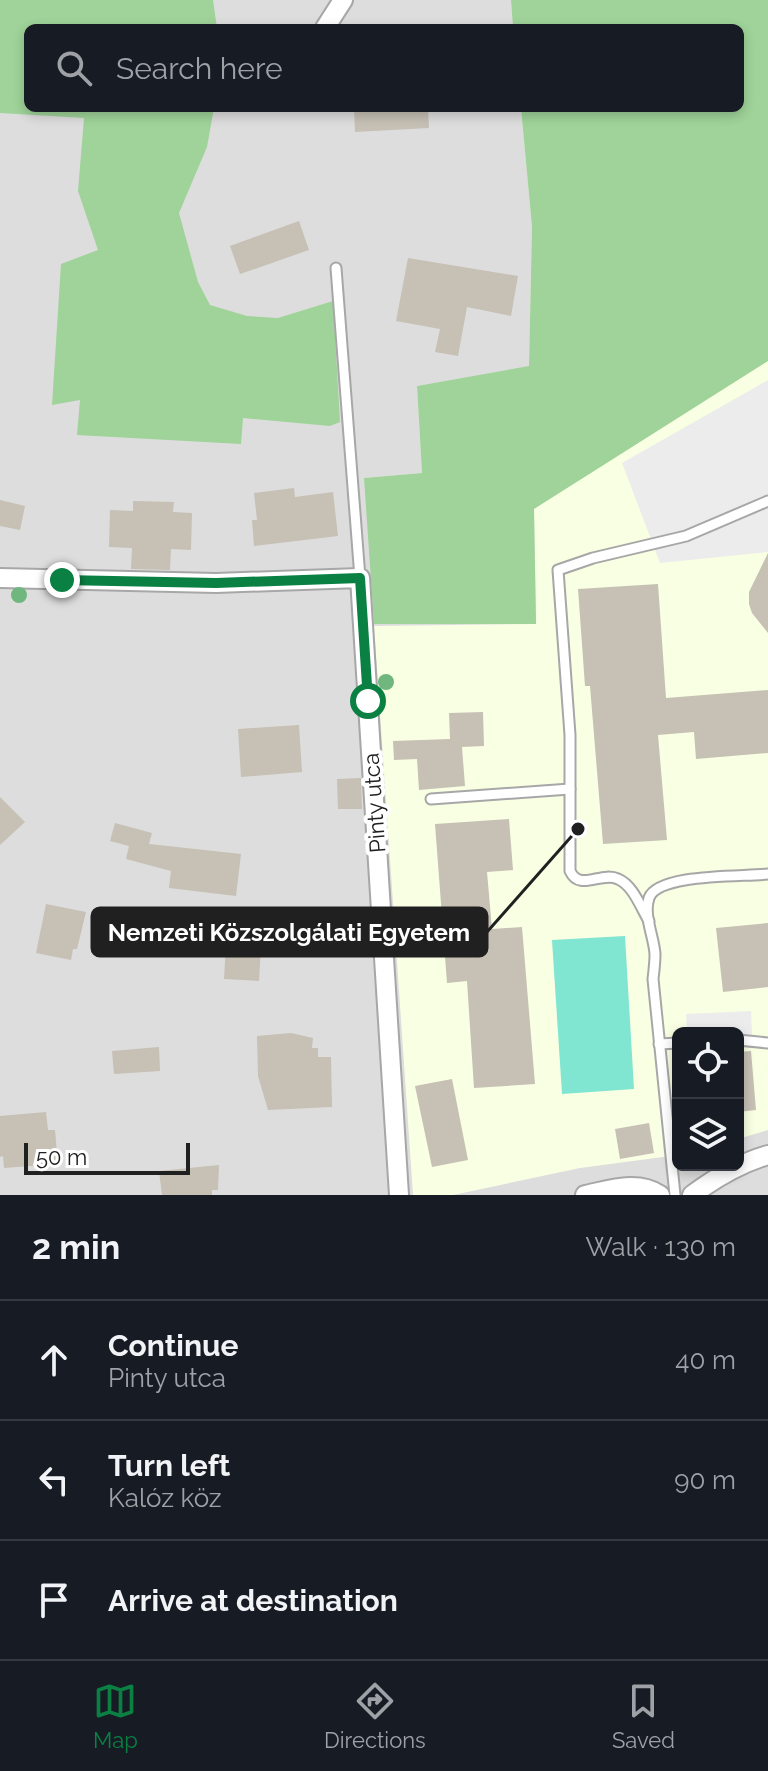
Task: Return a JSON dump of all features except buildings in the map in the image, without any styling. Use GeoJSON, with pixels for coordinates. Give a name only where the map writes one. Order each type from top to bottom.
{"type":"FeatureCollection","features":[{"type":"Feature","properties":{"kind":"street"},"geometry":{"type":"LineString","coordinates":[[328,24],[343,0]]}},
{"type":"Feature","properties":{"kind":"street"},"geometry":{"type":"LineString","coordinates":[[0,578],[216,583],[360,578]]}},
{"type":"Feature","properties":{"kind":"street","name":"Pinty utca"},"geometry":{"type":"LineString","coordinates":[[360,578],[399,1195]]}},
{"type":"Feature","properties":{"kind":"street"},"geometry":{"type":"LineString","coordinates":[[692,1195],[712,1180],[768,1155]]}},
{"type":"Feature","properties":{"kind":"street"},"geometry":{"type":"LineString","coordinates":[[585,1195],[628,1185],[660,1195]]}},
{"type":"Feature","properties":{"kind":"lane","name":"Pinty utca"},"geometry":{"type":"LineString","coordinates":[[336,268],[360,578]]}},
{"type":"Feature","properties":{"kind":"lane"},"geometry":{"type":"LineString","coordinates":[[649,921],[629,888],[617,878],[586,882],[573,878],[568,858],[570,735],[558,570],[593,558],[686,536],[768,501]]}},
{"type":"Feature","properties":{"kind":"lane"},"geometry":{"type":"LineString","coordinates":[[431,799],[570,789]]}},
{"type":"Feature","properties":{"kind":"lane"},"geometry":{"type":"LineString","coordinates":[[675,1195],[653,979],[655,953],[649,921],[649,897],[670,881],[768,874]]}},
{"type":"Feature","properties":{"kind":"lane"},"geometry":{"type":"LineString","coordinates":[[744,1041],[768,1043]]}},
{"type":"Feature","properties":{"kind":"lane"},"geometry":{"type":"LineString","coordinates":[[659,1044],[672,1043]]}},
{"type":"Feature","properties":{"kind":"shaded area"},"geometry":{"type":"Polygon","coordinates":[[[0,0],[511,0],[513,24],[24,24],[24,112],[521,112],[532,227],[529,367],[417,386],[422,473],[364,478],[534,509],[768,361],[768,1195],[0,1195],[0,0]]]}},
{"type":"Feature","properties":{"kind":"shaded area"},"geometry":{"type":"Polygon","coordinates":[[[768,332],[768,1130],[744,1137],[744,1027],[672,1027],[672,1156],[580,1168],[453,1195],[413,1195],[374,626],[536,624],[534,509],[768,332]]]}},
{"type":"Feature","properties":{"kind":"shaded area"},"geometry":{"type":"Polygon","coordinates":[[[768,380],[768,552],[660,563],[622,463],[768,380]]]}},
{"type":"Feature","properties":{"kind":"shaded area"},"geometry":{"type":"Polygon","coordinates":[[[625,936],[634,1089],[562,1094],[552,940],[625,936]]]}},
{"type":"Feature","properties":{"kind":"shaded area"},"geometry":{"type":"Polygon","coordinates":[[[751,1011],[752,1035],[744,1035],[744,1027],[687,1027],[686,1014],[751,1011]]]}},
{"type":"Feature","properties":{"kind":"green space"},"geometry":{"type":"Polygon","coordinates":[[[0,0],[213,0],[216,24],[24,24],[24,112],[213,112],[207,147],[179,213],[198,282],[210,305],[247,316],[278,318],[333,301],[340,422],[330,426],[243,418],[241,444],[77,435],[80,400],[52,405],[61,264],[98,250],[78,191],[84,118],[0,113],[0,0]]]}},
{"type":"Feature","properties":{"kind":"green space"},"geometry":{"type":"Polygon","coordinates":[[[511,0],[768,0],[768,361],[534,509],[536,624],[374,624],[364,478],[422,473],[417,386],[529,366],[532,227],[521,112],[744,112],[744,24],[513,24],[511,0]]]}},
{"type":"Feature","properties":{"kind":"place","name":"Nemzeti Közszolgálati Egyetem"},"geometry":{"type":"Point","coordinates":[578,829]}},
{"type":"Feature","properties":{"kind":"route"},"geometry":{"type":"LineString","coordinates":[[62,580],[216,583],[360,578],[368,701]]}}]}
